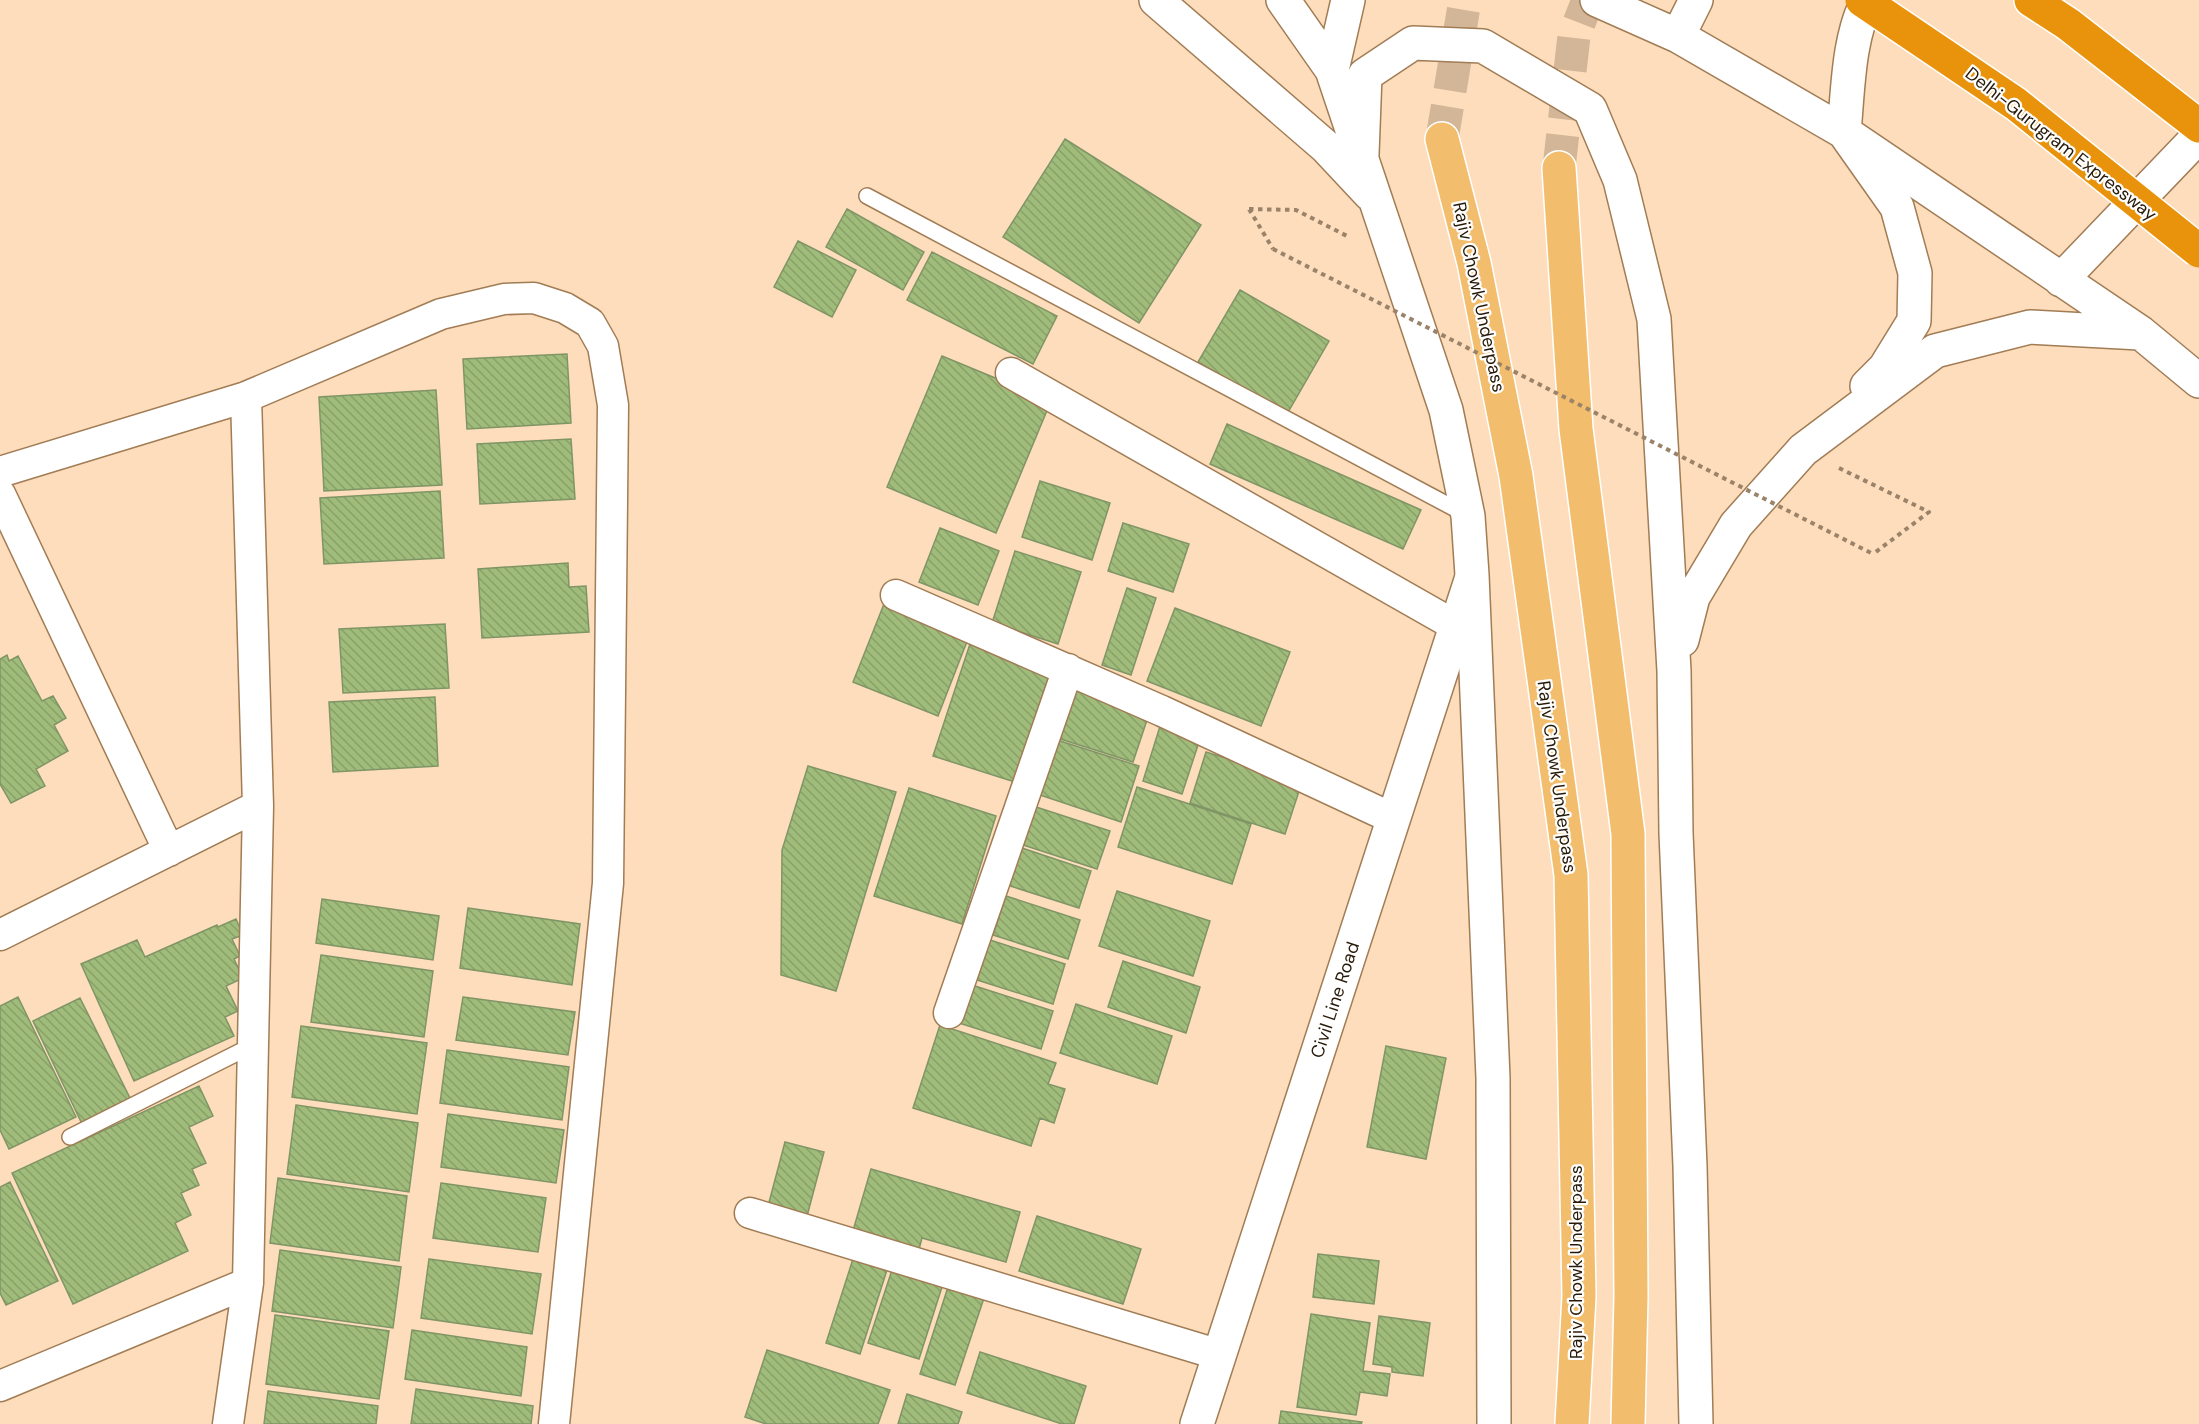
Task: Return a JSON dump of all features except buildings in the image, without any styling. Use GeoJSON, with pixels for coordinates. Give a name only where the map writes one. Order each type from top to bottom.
{"type":"FeatureCollection","features":[{"type":"Feature","properties":{"kind":"highway","name":"Delhi-Gurugram Expressway"},"geometry":{"type":"LineString","coordinates":[[1862,0],[2016,104],[2199,251]]}},
{"type":"Feature","properties":{"kind":"highway"},"geometry":{"type":"LineString","coordinates":[[2031,0],[2068,24],[2199,126]]}},
{"type":"Feature","properties":{"kind":"main road"},"geometry":{"type":"LineString","coordinates":[[1156,0],[1326,147],[1377,202]]}},
{"type":"Feature","properties":{"kind":"main road"},"geometry":{"type":"LineString","coordinates":[[1283,0],[1332,70],[1446,410],[1468,516],[1493,1078],[1494,1424]]}},
{"type":"Feature","properties":{"kind":"main road"},"geometry":{"type":"LineString","coordinates":[[1332,70],[1348,0]]}},
{"type":"Feature","properties":{"kind":"main road"},"geometry":{"type":"LineString","coordinates":[[1597,0],[1678,36],[1844,132],[2141,333],[2199,381]]}},
{"type":"Feature","properties":{"kind":"main road"},"geometry":{"type":"LineString","coordinates":[[1678,36],[1696,0]]}},
{"type":"Feature","properties":{"kind":"main road"},"geometry":{"type":"LineString","coordinates":[[1674,671],[1693,597],[1737,525],[1803,450],[1885,368],[1914,321],[1915,273],[1897,207],[1844,132],[1851,65],[1861,13],[1868,0]]}},
{"type":"Feature","properties":{"kind":"main road"},"geometry":{"type":"LineString","coordinates":[[1362,154],[1365,75],[1413,43],[1483,46],[1590,109],[1620,180],[1654,319],[1674,671],[1676,833],[1690,1166],[1696,1424]]}},
{"type":"Feature","properties":{"kind":"main road"},"geometry":{"type":"LineString","coordinates":[[2061,280],[2199,136]]}},
{"type":"Feature","properties":{"kind":"main road","name":"Rajiv Chowk Underpass"},"geometry":{"type":"LineString","coordinates":[[1442,139],[1474,263],[1516,476],[1571,875],[1580,1296],[1572,1424]]}},
{"type":"Feature","properties":{"kind":"main road"},"geometry":{"type":"LineString","coordinates":[[1559,168],[1576,429],[1628,834],[1631,1285],[1628,1424]]}},
{"type":"Feature","properties":{"kind":"main road"},"geometry":{"type":"LineString","coordinates":[[1803,450],[1935,351],[2030,327],[2141,333]]}},
{"type":"Feature","properties":{"kind":"main road","name":"Civil Line Road"},"geometry":{"type":"LineString","coordinates":[[1197,1424],[1472,575]]}},
{"type":"Feature","properties":{"kind":"street"},"geometry":{"type":"LineString","coordinates":[[0,472],[246,397],[441,314],[504,299],[534,298],[565,308],[590,323],[603,346],[613,405],[608,883],[554,1424]]}},
{"type":"Feature","properties":{"kind":"street"},"geometry":{"type":"LineString","coordinates":[[1011,373],[1456,626]]}},
{"type":"Feature","properties":{"kind":"street"},"geometry":{"type":"LineString","coordinates":[[228,1424],[248,1283],[258,806],[246,397]]}},
{"type":"Feature","properties":{"kind":"street"},"geometry":{"type":"LineString","coordinates":[[0,494],[169,850]]}},
{"type":"Feature","properties":{"kind":"street"},"geometry":{"type":"LineString","coordinates":[[896,595],[1068,669],[1394,819]]}},
{"type":"Feature","properties":{"kind":"street"},"geometry":{"type":"LineString","coordinates":[[949,1012],[1068,669]]}},
{"type":"Feature","properties":{"kind":"street"},"geometry":{"type":"LineString","coordinates":[[0,934],[258,806]]}},
{"type":"Feature","properties":{"kind":"street"},"geometry":{"type":"LineString","coordinates":[[750,1213],[1220,1355]]}},
{"type":"Feature","properties":{"kind":"street"},"geometry":{"type":"LineString","coordinates":[[0,1386],[248,1283]]}},
{"type":"Feature","properties":{"kind":"lane"},"geometry":{"type":"LineString","coordinates":[[867,196],[1468,516]]}},
{"type":"Feature","properties":{"kind":"lane"},"geometry":{"type":"LineString","coordinates":[[70,1137],[253,1045]]}},
{"type":"Feature","properties":{"kind":"path"},"geometry":{"type":"LineString","coordinates":[[1398,262],[1296,210],[1249,209],[1274,249],[1872,554],[1929,512],[1803,450]]}},
{"type":"Feature","properties":{"kind":"tunnel"},"geometry":{"type":"LineString","coordinates":[[1442,139],[1465,0]]}},
{"type":"Feature","properties":{"kind":"tunnel"},"geometry":{"type":"LineString","coordinates":[[1559,168],[1574,36],[1588,0]]}}]}
